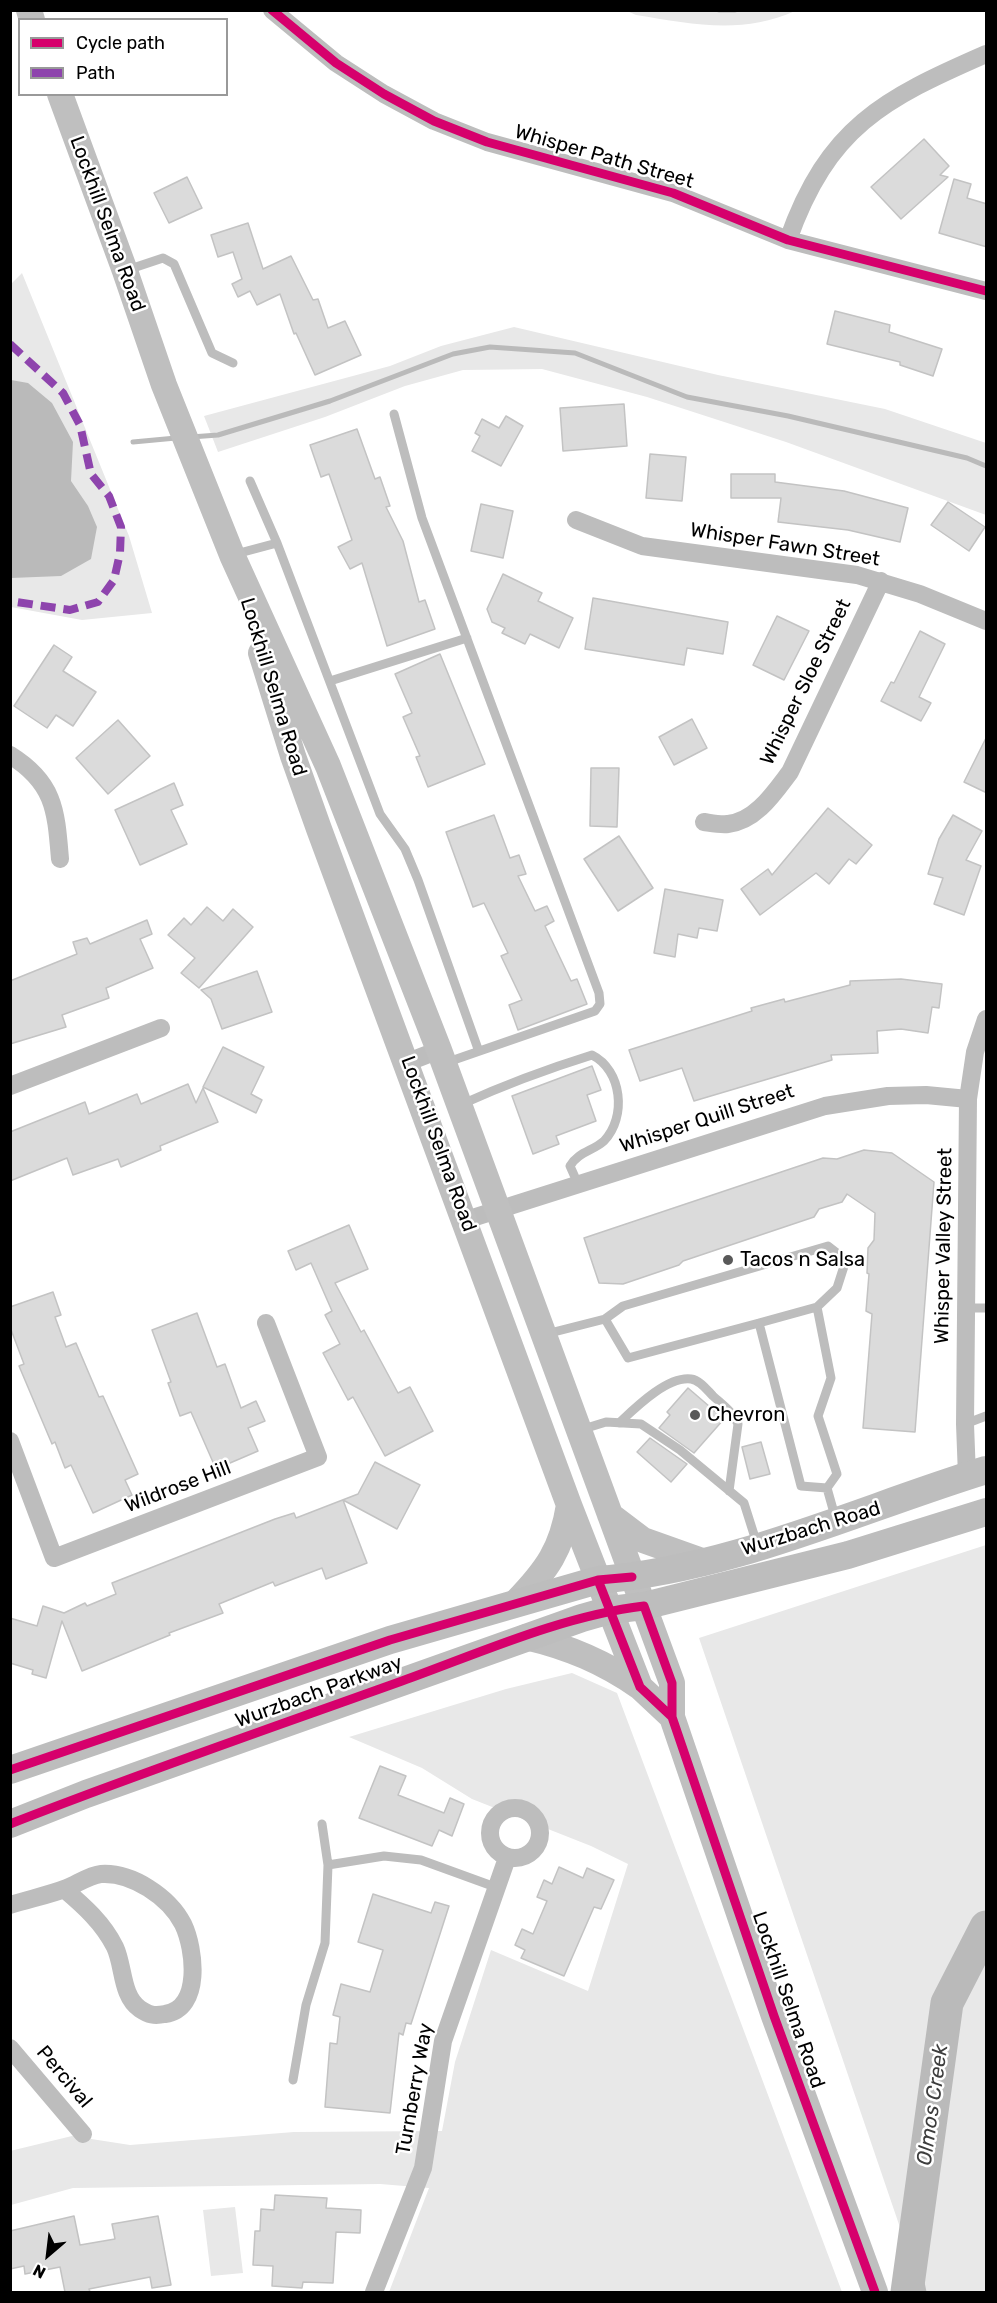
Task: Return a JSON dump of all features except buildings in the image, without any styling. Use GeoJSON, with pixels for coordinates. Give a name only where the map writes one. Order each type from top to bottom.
{"type":"FeatureCollection","features":[{"type":"Feature","properties":{"kind":"main road","name":"Lockhill Selma Road"},"geometry":{"type":"LineString","coordinates":[[61,96],[164,385],[232,555],[328,766],[500,1209],[608,1514],[672,1683],[672,1718],[774,2016],[875,2292]]}},
{"type":"Feature","properties":{"kind":"main road","name":"Lockhill Selma Road"},"geometry":{"type":"LineString","coordinates":[[232,555],[293,756],[408,1062],[569,1504],[640,1687],[672,1718]]}},
{"type":"Feature","properties":{"kind":"main road"},"geometry":{"type":"LineString","coordinates":[[511,1343],[544,1335]]}},
{"type":"Feature","properties":{"kind":"main road"},"geometry":{"type":"LineString","coordinates":[[870,1548],[887,1522],[956,1500],[980,1477]]}},
{"type":"Feature","properties":{"kind":"main road","name":"Wurzbach Road"},"geometry":{"type":"LineString","coordinates":[[632,1577],[758,1546],[980,1477]]}},
{"type":"Feature","properties":{"kind":"main road"},"geometry":{"type":"LineString","coordinates":[[516,1602],[537,1580],[554,1556],[564,1533],[569,1504]]}},
{"type":"Feature","properties":{"kind":"main road","name":"Wurzbach Road"},"geometry":{"type":"LineString","coordinates":[[644,1606],[870,1548],[987,1512]]}},
{"type":"Feature","properties":{"kind":"main road"},"geometry":{"type":"LineString","coordinates":[[608,1514],[643,1540],[702,1561]]}},
{"type":"Feature","properties":{"kind":"main road","name":"Wurzbach Parkway"},"geometry":{"type":"LineString","coordinates":[[10,1770],[390,1640],[598,1580],[632,1577]]}},
{"type":"Feature","properties":{"kind":"main road","name":"Wurzbach Parkway"},"geometry":{"type":"LineString","coordinates":[[10,1824],[86,1794],[526,1637],[610,1610],[644,1606]]}},
{"type":"Feature","properties":{"kind":"main road"},"geometry":{"type":"LineString","coordinates":[[526,1637],[590,1657],[613,1668],[640,1687]]}},
{"type":"Feature","properties":{"kind":"street","name":"Whisper Path Street"},"geometry":{"type":"LineString","coordinates":[[272,10],[336,63],[384,94],[434,121],[487,142],[672,193],[788,240],[987,291]]}},
{"type":"Feature","properties":{"kind":"street"},"geometry":{"type":"LineString","coordinates":[[788,240],[799,209],[820,170],[850,133],[886,102],[916,84],[987,54]]}},
{"type":"Feature","properties":{"kind":"street","name":"Whisper Fawn Street"},"geometry":{"type":"LineString","coordinates":[[576,520],[642,546],[857,575],[881,581],[963,610],[987,621]]}},
{"type":"Feature","properties":{"kind":"street","name":"Whisper Sloe Street"},"geometry":{"type":"LineString","coordinates":[[704,822],[728,824],[750,816],[770,798],[790,772],[881,581]]}},
{"type":"Feature","properties":{"kind":"street"},"geometry":{"type":"LineString","coordinates":[[10,755],[27,765],[43,782],[56,809],[60,859]]}},
{"type":"Feature","properties":{"kind":"street","name":"Whisper Valley Street"},"geometry":{"type":"LineString","coordinates":[[980,1477],[965,1424],[968,1099],[975,1052],[987,1019]]}},
{"type":"Feature","properties":{"kind":"street"},"geometry":{"type":"LineString","coordinates":[[10,1086],[161,1028]]}},
{"type":"Feature","properties":{"kind":"street"},"geometry":{"type":"LineString","coordinates":[[408,1062],[442,1056]]}},
{"type":"Feature","properties":{"kind":"street","name":"Whisper Quill Street"},"geometry":{"type":"LineString","coordinates":[[466,1220],[825,1106],[850,1100],[926,1095],[968,1099]]}},
{"type":"Feature","properties":{"kind":"street","name":"Wildrose Hill"},"geometry":{"type":"LineString","coordinates":[[10,1441],[54,1558],[318,1457],[266,1323]]}},
{"type":"Feature","properties":{"kind":"street","name":"Turnberry Way"},"geometry":{"type":"LineString","coordinates":[[374,2292],[423,2168],[443,2041],[507,1858]]}},
{"type":"Feature","properties":{"kind":"street"},"geometry":{"type":"LineString","coordinates":[[10,1905],[64,1889],[99,1874],[123,1877],[145,1887],[166,1902],[183,1925],[192,1962],[193,1985],[185,2001],[173,2013],[153,2016],[138,2007],[128,1996],[115,1946],[90,1911],[64,1889]]}},
{"type":"Feature","properties":{"kind":"street","name":"Percival"},"geometry":{"type":"LineString","coordinates":[[10,2048],[83,2134]]}},
{"type":"Feature","properties":{"kind":"lane"},"geometry":{"type":"LineString","coordinates":[[125,271],[163,258],[174,264],[212,353],[233,363]]}},
{"type":"Feature","properties":{"kind":"lane"},"geometry":{"type":"LineString","coordinates":[[394,414],[422,518],[599,993],[600,1004],[595,1011],[478,1049],[442,1056]]}},
{"type":"Feature","properties":{"kind":"lane"},"geometry":{"type":"LineString","coordinates":[[250,481],[277,543],[380,814],[405,849],[418,880],[478,1049]]}},
{"type":"Feature","properties":{"kind":"lane"},"geometry":{"type":"LineString","coordinates":[[232,555],[277,543]]}},
{"type":"Feature","properties":{"kind":"lane"},"geometry":{"type":"LineString","coordinates":[[330,681],[467,638]]}},
{"type":"Feature","properties":{"kind":"lane"},"geometry":{"type":"LineString","coordinates":[[460,1105],[512,1081],[565,1063],[592,1055],[605,1061],[617,1088],[618,1115],[613,1130],[601,1143],[575,1157],[570,1166],[578,1184]]}},
{"type":"Feature","properties":{"kind":"lane"},"geometry":{"type":"LineString","coordinates":[[544,1335],[604,1319],[623,1306],[828,1246],[846,1260],[837,1288],[817,1307],[628,1358],[604,1319]]}},
{"type":"Feature","properties":{"kind":"lane"},"geometry":{"type":"LineString","coordinates":[[817,1307],[831,1378],[818,1416],[837,1474],[827,1488]]}},
{"type":"Feature","properties":{"kind":"lane"},"geometry":{"type":"LineString","coordinates":[[966,1308],[987,1308]]}},
{"type":"Feature","properties":{"kind":"lane"},"geometry":{"type":"LineString","coordinates":[[759,1323],[801,1486],[827,1488]]}},
{"type":"Feature","properties":{"kind":"lane"},"geometry":{"type":"LineString","coordinates":[[619,1423],[650,1395],[679,1381],[690,1379],[698,1382],[734,1414],[738,1424],[729,1491]]}},
{"type":"Feature","properties":{"kind":"lane"},"geometry":{"type":"LineString","coordinates":[[965,1424],[987,1416]]}},
{"type":"Feature","properties":{"kind":"lane"},"geometry":{"type":"LineString","coordinates":[[579,1431],[606,1422],[641,1424],[680,1450],[744,1503],[758,1546]]}},
{"type":"Feature","properties":{"kind":"lane"},"geometry":{"type":"LineString","coordinates":[[827,1488],[837,1522]]}},
{"type":"Feature","properties":{"kind":"lane"},"geometry":{"type":"LineString","coordinates":[[293,2080],[306,2005],[325,1943],[328,1865],[322,1824]]}},
{"type":"Feature","properties":{"kind":"lane"},"geometry":{"type":"LineString","coordinates":[[328,1865],[384,1857],[421,1860],[498,1888]]}},
{"type":"Feature","properties":{"kind":"shaded area"},"geometry":{"type":"Polygon","coordinates":[[[627,11],[795,11],[756,23],[716,25],[636,15],[627,11]]]}},
{"type":"Feature","properties":{"kind":"shaded area"},"geometry":{"type":"Polygon","coordinates":[[[22,273],[129,536],[152,613],[82,620],[11,607],[10,285],[22,273]]]}},
{"type":"Feature","properties":{"kind":"shaded area"},"geometry":{"type":"Polygon","coordinates":[[[514,327],[718,375],[885,409],[986,443],[986,515],[786,442],[647,397],[542,369],[463,370],[405,386],[325,417],[218,452],[204,416],[390,366],[441,346],[514,327]]]}},
{"type":"Feature","properties":{"kind":"shaded area"},"geometry":{"type":"Polygon","coordinates":[[[11,380],[28,383],[52,403],[73,442],[71,481],[88,506],[97,527],[91,559],[61,576],[11,578],[11,380]]]}},
{"type":"Feature","properties":{"kind":"shaded area"},"geometry":{"type":"Polygon","coordinates":[[[986,1545],[986,2292],[922,2292],[699,1638],[986,1545]]]}},
{"type":"Feature","properties":{"kind":"shaded area"},"geometry":{"type":"Polygon","coordinates":[[[572,1673],[617,1693],[842,2292],[389,2292],[429,2188],[380,2184],[73,2188],[11,2205],[10,2151],[72,2136],[130,2145],[294,2132],[442,2131],[455,2062],[491,1950],[588,1991],[628,1864],[591,1846],[472,1799],[422,1768],[349,1737],[506,1689],[572,1673]]]}},
{"type":"Feature","properties":{"kind":"shaded area"},"geometry":{"type":"Polygon","coordinates":[[[235,2207],[243,2273],[211,2276],[203,2210],[235,2207]]]}},
{"type":"Feature","properties":{"kind":"waterway"},"geometry":{"type":"LineString","coordinates":[[719,10],[735,10]]}},
{"type":"Feature","properties":{"kind":"waterway"},"geometry":{"type":"LineString","coordinates":[[191,437],[218,435],[330,401],[453,354],[490,347],[575,353],[687,397],[788,416],[967,458],[986,466]]}},
{"type":"Feature","properties":{"kind":"waterway"},"geometry":{"type":"LineString","coordinates":[[133,442],[176,438]]}},
{"type":"Feature","properties":{"kind":"waterway","name":"Olmos Creek"},"geometry":{"type":"LineString","coordinates":[[907,2292],[947,2003],[986,1927]]}},
{"type":"Feature","properties":{"kind":"waterway"},"geometry":{"type":"LineString","coordinates":[[915,2248],[924,2292]]}},
{"type":"Feature","properties":{"kind":"marked path"},"geometry":{"type":"LineString","coordinates":[[10,344],[63,393],[80,425],[91,474],[109,496],[121,527],[120,553],[114,580],[98,602],[70,610],[10,601]]}},
{"type":"Feature","properties":{"kind":"cycle path"},"geometry":{"type":"LineString","coordinates":[[272,10],[336,63],[384,94],[434,121],[487,142],[673,193],[788,240],[986,291]]}},
{"type":"Feature","properties":{"kind":"cycle path"},"geometry":{"type":"LineString","coordinates":[[10,1770],[390,1640],[598,1580],[632,1577]]}},
{"type":"Feature","properties":{"kind":"cycle path"},"geometry":{"type":"LineString","coordinates":[[598,1580],[640,1687],[672,1717]]}},
{"type":"Feature","properties":{"kind":"cycle path"},"geometry":{"type":"LineString","coordinates":[[10,1824],[521,1637],[582,1618],[644,1606],[672,1683],[672,1717],[774,2016],[875,2292]]}},
{"type":"Feature","properties":{"kind":"place","name":"Tacos n Salsa"},"geometry":{"type":"Point","coordinates":[728,1260]}},
{"type":"Feature","properties":{"kind":"place","name":"Chevron"},"geometry":{"type":"Point","coordinates":[695,1415]}}]}
